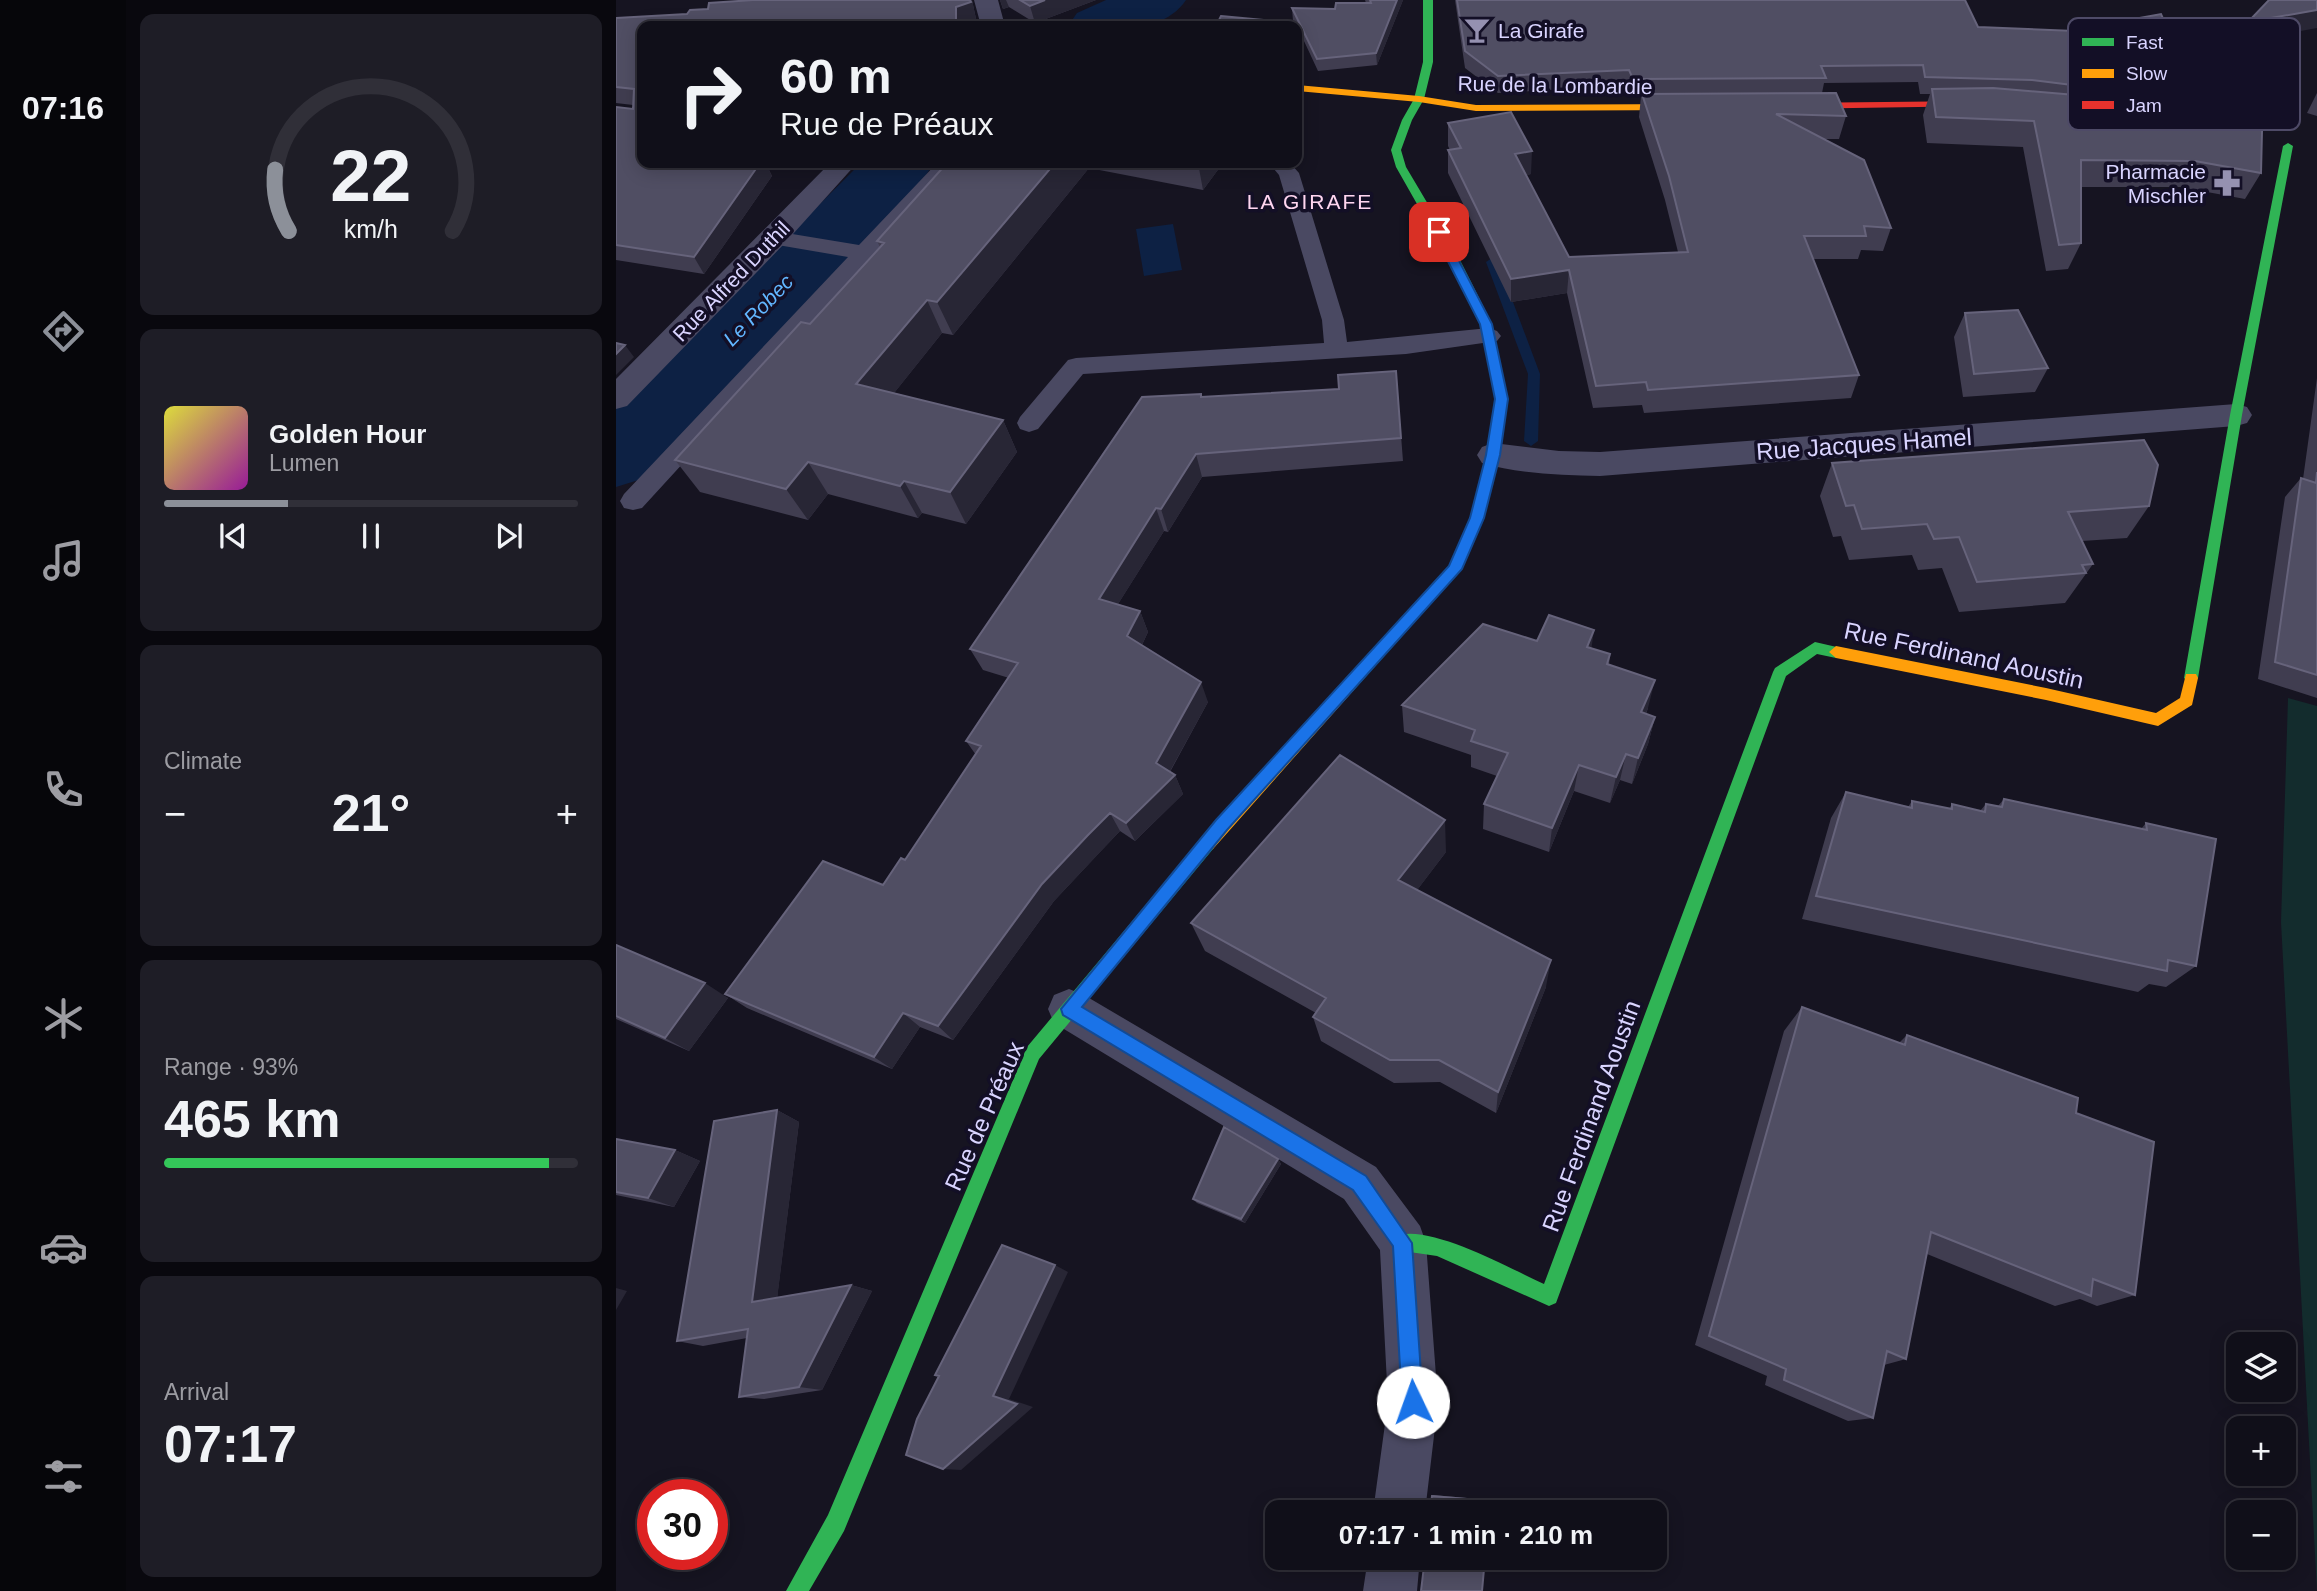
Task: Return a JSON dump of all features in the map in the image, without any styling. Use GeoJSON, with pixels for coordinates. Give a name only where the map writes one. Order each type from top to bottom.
{"type":"FeatureCollection","features":[{"type":"Feature","properties":{"kind":"street"},"geometry":{"type":"LineString","coordinates":[[986,0],[992,21]]}},
{"type":"Feature","properties":{"kind":"street","name":"Rue de Préaux"},"geometry":{"type":"LineString","coordinates":[[797,1591],[836,1523],[1033,1053],[1222,825],[1455,569],[1477,518],[1493,455],[1502,399],[1489,336],[1486,324],[1448,248],[1401,167],[1396,150],[1407,120],[1419,99],[1428,62],[1428,0]]}},
{"type":"Feature","properties":{"kind":"street","name":"Rue de la Lombardie"},"geometry":{"type":"LineString","coordinates":[[1302,88],[1419,99],[1476,108],[1713,107]]}},
{"type":"Feature","properties":{"kind":"street"},"geometry":{"type":"LineString","coordinates":[[1767,106],[1995,104]]}},
{"type":"Feature","properties":{"kind":"street","name":"Rue Ferdinand Aoustin"},"geometry":{"type":"LineString","coordinates":[[1403,1243],[1438,1246],[1549,1296],[1780,672],[1815,648],[2046,694],[2158,720],[2187,701],[2236,415],[2287,146]]}},
{"type":"Feature","properties":{"kind":"street","name":"Rue Alfred Duthil"},"geometry":{"type":"LineString","coordinates":[[616,398],[787,240],[840,168]]}},
{"type":"Feature","properties":{"kind":"street","name":"Rue Jacques Hamel"},"geometry":{"type":"LineString","coordinates":[[1493,455],[1559,463],[1600,464],[2236,415]]}},
{"type":"Feature","properties":{"kind":"street"},"geometry":{"type":"LineString","coordinates":[[1069,1009],[1360,1183],[1403,1243],[1413,1402],[1401,1500]]}},
{"type":"Feature","properties":{"kind":"street"},"geometry":{"type":"LineString","coordinates":[[1390,1591],[1393,1570]]}},
{"type":"Feature","properties":{"kind":"lane"},"geometry":{"type":"LineString","coordinates":[[633,501],[943,168]]}},
{"type":"Feature","properties":{"kind":"lane"},"geometry":{"type":"LineString","coordinates":[[1284,168],[1289,173],[1332,320],[1336,350]]}},
{"type":"Feature","properties":{"kind":"lane"},"geometry":{"type":"LineString","coordinates":[[787,240],[864,253]]}},
{"type":"Feature","properties":{"kind":"lane"},"geometry":{"type":"LineString","coordinates":[[1029,423],[1076,366],[1406,346],[1489,336]]}},
{"type":"Feature","properties":{"kind":"green space"},"geometry":{"type":"Polygon","coordinates":[[[2288,698],[2317,706],[2317,1591],[2281,922],[2288,698]]]}},
{"type":"Feature","properties":{"kind":"water"},"geometry":{"type":"Polygon","coordinates":[[[1173,224],[1182,270],[1144,276],[1136,229],[1173,224]]]}},
{"type":"Feature","properties":{"kind":"building"},"geometry":{"type":"Polygon","coordinates":[[[753,0],[971,2],[956,7],[956,21],[637,21],[637,168],[756,168],[694,257],[616,245],[616,107],[633,109],[634,89],[616,87],[616,18],[687,14],[690,10],[708,9],[709,3],[753,0]]]}},
{"type":"Feature","properties":{"kind":"building"},"geometry":{"type":"Polygon","coordinates":[[[1020,0],[1045,0],[1030,6],[1020,0]]]}},
{"type":"Feature","properties":{"kind":"building"},"geometry":{"type":"Polygon","coordinates":[[[1370,0],[1397,0],[1376,53],[1317,59],[1302,28],[1302,21],[1298,21],[1292,8],[1335,9],[1336,3],[1371,3],[1370,0]]]}},
{"type":"Feature","properties":{"kind":"building"},"geometry":{"type":"Polygon","coordinates":[[[1457,0],[1965,0],[1978,27],[2068,31],[2068,84],[2032,80],[1925,77],[1923,65],[1821,66],[1826,78],[1633,79],[1629,70],[1498,76],[1465,51],[1457,0]]]}},
{"type":"Feature","properties":{"kind":"building"},"geometry":{"type":"Polygon","coordinates":[[[2269,0],[2317,0],[2317,10],[2271,18],[2252,18],[2269,0]]]}},
{"type":"Feature","properties":{"kind":"building"},"geometry":{"type":"Polygon","coordinates":[[[2161,14],[2163,18],[2139,18],[2161,14]]]}},
{"type":"Feature","properties":{"kind":"building"},"geometry":{"type":"Polygon","coordinates":[[[1221,16],[1274,21],[1218,21],[1221,16]]]}},
{"type":"Feature","properties":{"kind":"building"},"geometry":{"type":"Polygon","coordinates":[[[1993,88],[2068,94],[2068,130],[2261,130],[2261,173],[2195,161],[2081,160],[2081,243],[2059,245],[2034,121],[1936,117],[1932,89],[1993,88]]]}},
{"type":"Feature","properties":{"kind":"building"},"geometry":{"type":"Polygon","coordinates":[[[1836,93],[1846,116],[1776,114],[1864,160],[1891,228],[1864,226],[1866,236],[1804,236],[1859,375],[1648,390],[1646,382],[1596,386],[1569,270],[1511,279],[1448,150],[1461,148],[1448,123],[1511,112],[1532,151],[1515,154],[1569,257],[1688,252],[1669,176],[1642,94],[1836,93]]]}},
{"type":"Feature","properties":{"kind":"building"},"geometry":{"type":"Polygon","coordinates":[[[943,168],[1051,168],[937,302],[927,300],[856,384],[1003,420],[950,492],[904,481],[900,486],[808,462],[786,489],[675,460],[801,322],[810,324],[884,243],[877,241],[943,168]]]}},
{"type":"Feature","properties":{"kind":"building"},"geometry":{"type":"Polygon","coordinates":[[[2018,310],[2048,368],[1974,374],[1965,313],[2018,310]]]}},
{"type":"Feature","properties":{"kind":"building"},"geometry":{"type":"Polygon","coordinates":[[[616,343],[625,345],[616,354],[616,343]]]}},
{"type":"Feature","properties":{"kind":"building"},"geometry":{"type":"Polygon","coordinates":[[[1396,371],[1401,438],[1196,454],[1161,509],[1156,508],[1099,599],[1140,611],[1127,636],[1201,682],[1156,763],[1175,775],[1126,823],[1110,813],[1088,835],[1042,884],[938,1026],[903,1013],[874,1057],[725,994],[823,861],[883,885],[901,858],[905,860],[981,746],[966,741],[1018,663],[970,649],[1142,397],[1201,394],[1201,397],[1339,389],[1338,375],[1396,371]]]}},
{"type":"Feature","properties":{"kind":"building"},"geometry":{"type":"Polygon","coordinates":[[[2144,440],[2158,465],[2149,506],[2068,512],[2093,564],[2082,565],[2086,573],[1977,582],[1959,537],[1934,539],[1927,524],[1862,529],[1854,505],[1846,506],[1832,463],[2144,440]]]}},
{"type":"Feature","properties":{"kind":"building"},"geometry":{"type":"Polygon","coordinates":[[[2317,472],[2317,675],[2275,662],[2301,478],[2316,483],[2317,472]]]}},
{"type":"Feature","properties":{"kind":"building"},"geometry":{"type":"Polygon","coordinates":[[[1549,615],[1594,630],[1587,647],[1610,654],[1607,664],[1655,680],[1641,712],[1655,717],[1638,758],[1626,754],[1616,777],[1579,765],[1552,828],[1484,804],[1508,753],[1471,741],[1475,730],[1402,705],[1483,624],[1537,641],[1549,615]]]}},
{"type":"Feature","properties":{"kind":"building"},"geometry":{"type":"Polygon","coordinates":[[[1340,755],[1445,820],[1398,880],[1551,960],[1498,1092],[1439,1060],[1390,1060],[1313,1017],[1326,998],[1191,923],[1340,755]]]}},
{"type":"Feature","properties":{"kind":"building"},"geometry":{"type":"Polygon","coordinates":[[[1846,792],[1912,808],[1912,801],[1952,809],[1952,804],[1985,812],[1986,804],[2002,807],[2004,799],[2147,830],[2146,823],[2216,839],[2196,966],[2168,960],[2167,971],[1816,896],[1846,792]]]}},
{"type":"Feature","properties":{"kind":"building"},"geometry":{"type":"Polygon","coordinates":[[[616,945],[705,983],[665,1038],[616,1016],[616,945]]]}},
{"type":"Feature","properties":{"kind":"building"},"geometry":{"type":"Polygon","coordinates":[[[1802,1007],[1905,1045],[1907,1035],[2078,1098],[2076,1113],[2154,1142],[2135,1295],[2093,1279],[2091,1296],[1931,1232],[1906,1359],[1887,1351],[1873,1418],[1784,1380],[1786,1369],[1709,1336],[1802,1007]]]}},
{"type":"Feature","properties":{"kind":"building"},"geometry":{"type":"Polygon","coordinates":[[[777,1110],[752,1302],[851,1285],[799,1387],[739,1397],[748,1329],[677,1341],[714,1121],[777,1110]]]}},
{"type":"Feature","properties":{"kind":"building"},"geometry":{"type":"Polygon","coordinates":[[[1224,1127],[1278,1159],[1241,1219],[1193,1199],[1224,1127]]]}},
{"type":"Feature","properties":{"kind":"building"},"geometry":{"type":"Polygon","coordinates":[[[616,1139],[675,1150],[648,1198],[616,1192],[616,1139]]]}},
{"type":"Feature","properties":{"kind":"building"},"geometry":{"type":"Polygon","coordinates":[[[1002,1245],[1055,1265],[993,1396],[1017,1404],[943,1469],[906,1455],[917,1419],[939,1376],[935,1375],[1002,1245]]]}},
{"type":"Feature","properties":{"kind":"building"},"geometry":{"type":"Polygon","coordinates":[[[1432,1496],[1478,1500],[1432,1500],[1432,1496]]]}},
{"type":"Feature","properties":{"kind":"building"},"geometry":{"type":"Polygon","coordinates":[[[1424,1570],[1484,1570],[1482,1591],[1421,1591],[1424,1570]]]}},
{"type":"Feature","properties":{"kind":"waterway","name":"Le Robec"},"geometry":{"type":"LineString","coordinates":[[1110,21],[1156,0]]}},
{"type":"Feature","properties":{"kind":"waterway","name":"Le Robec"},"geometry":{"type":"LineString","coordinates":[[616,457],[895,168]]}},
{"type":"Feature","properties":{"kind":"waterway"},"geometry":{"type":"LineString","coordinates":[[1492,262],[1534,374],[1531,441]]}},
{"type":"Feature","properties":{"kind":"traffic: fast"},"geometry":{"type":"LineString","coordinates":[[1348,687],[1455,569],[1477,518],[1493,455],[1502,399],[1486,324],[1448,248],[1401,167],[1396,150],[1407,120],[1419,99],[1428,62],[1428,0]]}},
{"type":"Feature","properties":{"kind":"traffic: fast"},"geometry":{"type":"LineString","coordinates":[[2191,678],[2236,415],[2288,146]]}},
{"type":"Feature","properties":{"kind":"traffic: fast"},"geometry":{"type":"LineString","coordinates":[[1403,1243],[1438,1246],[1549,1296],[1780,672],[1815,648],[1836,652]]}},
{"type":"Feature","properties":{"kind":"traffic: fast"},"geometry":{"type":"LineString","coordinates":[[797,1591],[836,1523],[1033,1053],[1207,844]]}},
{"type":"Feature","properties":{"kind":"traffic: slow"},"geometry":{"type":"LineString","coordinates":[[1302,88],[1419,99],[1476,108],[1693,107]]}},
{"type":"Feature","properties":{"kind":"traffic: slow"},"geometry":{"type":"LineString","coordinates":[[1836,652],[2046,694],[2158,720],[2187,701],[2191,678]]}},
{"type":"Feature","properties":{"kind":"traffic: slow"},"geometry":{"type":"LineString","coordinates":[[1207,844],[1348,687]]}},
{"type":"Feature","properties":{"kind":"traffic: jam"},"geometry":{"type":"LineString","coordinates":[[1788,106],[1980,104]]}},
{"type":"Feature","properties":{"kind":"place","name":"La Girafe"},"geometry":{"type":"Point","coordinates":[1477,30]}},
{"type":"Feature","properties":{"kind":"place","name":"Pharmacie Mischler"},"geometry":{"type":"Point","coordinates":[2227,183]}},
{"type":"Feature","properties":{"kind":"district","name":"LA GIRAFE"},"geometry":{"type":"Point","coordinates":[1310,201]}},
{"type":"Feature","properties":{"kind":"route"},"geometry":{"type":"LineString","coordinates":[[1413,1402],[1403,1243],[1360,1183],[1069,1009],[1222,825],[1455,569],[1477,518],[1493,455],[1502,399],[1486,324],[1439,232]]}}]}
